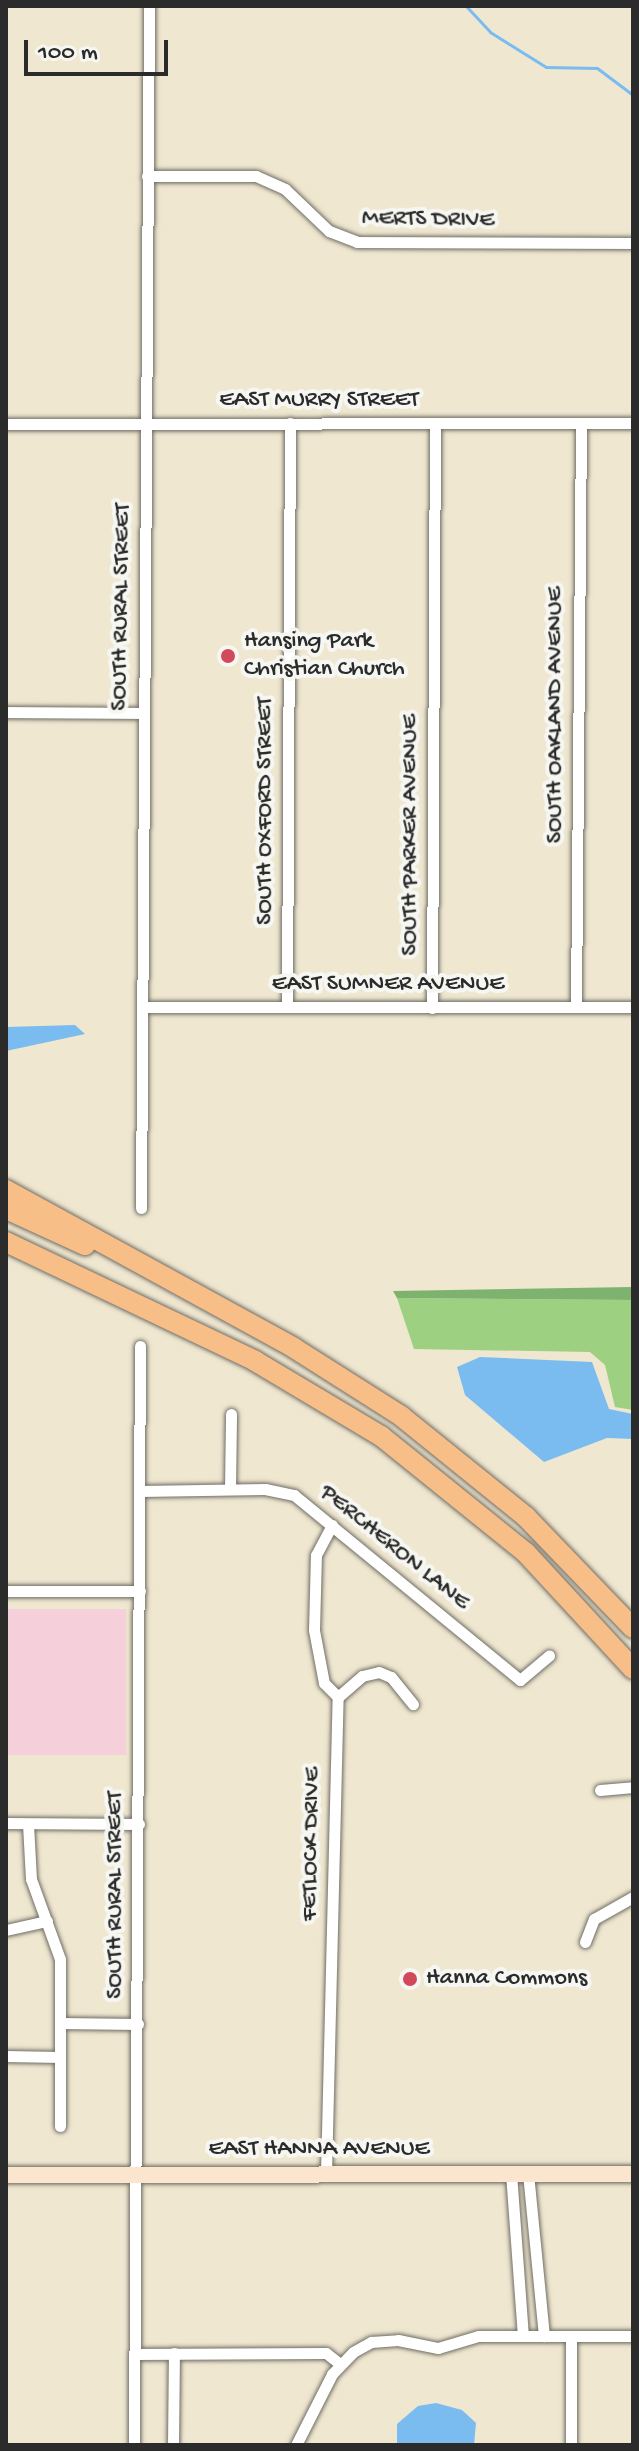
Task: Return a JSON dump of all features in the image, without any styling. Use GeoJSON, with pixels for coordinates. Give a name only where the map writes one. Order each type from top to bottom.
{"type":"FeatureCollection","features":[{"type":"Feature","properties":{"kind":"highway"},"geometry":{"type":"LineString","coordinates":[[6,1190],[343,1377],[440,1445],[526,1517],[633,1628]]}},
{"type":"Feature","properties":{"kind":"highway"},"geometry":{"type":"LineString","coordinates":[[6,1209],[213,1303]]}},
{"type":"Feature","properties":{"kind":"highway"},"geometry":{"type":"LineString","coordinates":[[6,1242],[194,1332],[324,1399],[449,1486],[549,1575],[633,1669]]}},
{"type":"Feature","properties":{"kind":"highway"},"geometry":{"type":"LineString","coordinates":[[6,1254],[194,1332]]}},
{"type":"Feature","properties":{"kind":"main road","name":"EAST HANNA AVENUE"},"geometry":{"type":"LineString","coordinates":[[6,2175],[633,2174]]}},
{"type":"Feature","properties":{"kind":"street","name":"SOUTH RURAL STREET"},"geometry":{"type":"LineString","coordinates":[[141,1208],[149,6]]}},
{"type":"Feature","properties":{"kind":"street","name":"MERTS DRIVE"},"geometry":{"type":"LineString","coordinates":[[147,176],[256,176],[285,189],[329,231],[357,242],[633,243]]}},
{"type":"Feature","properties":{"kind":"street","name":"SOUTH OXFORD STREET"},"geometry":{"type":"LineString","coordinates":[[287,1007],[290,423]]}},
{"type":"Feature","properties":{"kind":"street","name":"SOUTH PARKER AVENUE"},"geometry":{"type":"LineString","coordinates":[[432,1008],[435,423]]}},
{"type":"Feature","properties":{"kind":"street","name":"SOUTH OAKLAND AVENUE"},"geometry":{"type":"LineString","coordinates":[[576,1007],[581,423]]}},
{"type":"Feature","properties":{"kind":"street","name":"EAST MURRY STREET"},"geometry":{"type":"LineString","coordinates":[[6,424],[633,423]]}},
{"type":"Feature","properties":{"kind":"street"},"geometry":{"type":"LineString","coordinates":[[6,712],[143,713]]}},
{"type":"Feature","properties":{"kind":"street","name":"EAST SUMNER AVENUE"},"geometry":{"type":"LineString","coordinates":[[143,1007],[633,1007]]}},
{"type":"Feature","properties":{"kind":"street","name":"SOUTH RURAL STREET"},"geometry":{"type":"LineString","coordinates":[[134,2445],[140,1346]]}},
{"type":"Feature","properties":{"kind":"street"},"geometry":{"type":"LineString","coordinates":[[230,1489],[231,1414]]}},
{"type":"Feature","properties":{"kind":"street","name":"PERCHERON LANE"},"geometry":{"type":"LineString","coordinates":[[140,1491],[230,1489],[294,1495],[520,1680],[549,1656]]}},
{"type":"Feature","properties":{"kind":"street","name":"FETLOCK DRIVE"},"geometry":{"type":"LineString","coordinates":[[326,2174],[338,1697],[324,1683],[314,1630],[316,1555],[332,1525]]}},
{"type":"Feature","properties":{"kind":"street"},"geometry":{"type":"LineString","coordinates":[[6,1591],[140,1591]]}},
{"type":"Feature","properties":{"kind":"street"},"geometry":{"type":"LineString","coordinates":[[338,1697],[362,1676],[379,1672],[391,1677],[413,1704]]}},
{"type":"Feature","properties":{"kind":"street"},"geometry":{"type":"LineString","coordinates":[[600,1790],[633,1787]]}},
{"type":"Feature","properties":{"kind":"street"},"geometry":{"type":"LineString","coordinates":[[6,1823],[139,1824]]}},
{"type":"Feature","properties":{"kind":"street"},"geometry":{"type":"LineString","coordinates":[[28,1824],[30,1872],[60,1955],[60,2126]]}},
{"type":"Feature","properties":{"kind":"street"},"geometry":{"type":"LineString","coordinates":[[585,1942],[594,1919],[633,1897]]}},
{"type":"Feature","properties":{"kind":"street"},"geometry":{"type":"LineString","coordinates":[[6,1930],[47,1921]]}},
{"type":"Feature","properties":{"kind":"street"},"geometry":{"type":"LineString","coordinates":[[60,2023],[138,2024]]}},
{"type":"Feature","properties":{"kind":"street"},"geometry":{"type":"LineString","coordinates":[[6,2056],[60,2057]]}},
{"type":"Feature","properties":{"kind":"street"},"geometry":{"type":"LineString","coordinates":[[520,2173],[523,2336]]}},
{"type":"Feature","properties":{"kind":"street"},"geometry":{"type":"LineString","coordinates":[[520,2173],[544,2336]]}},
{"type":"Feature","properties":{"kind":"street"},"geometry":{"type":"LineString","coordinates":[[296,2445],[340,2364],[380,2340],[438,2348],[478,2336],[633,2336]]}},
{"type":"Feature","properties":{"kind":"street"},"geometry":{"type":"LineString","coordinates":[[571,2336],[571,2445]]}},
{"type":"Feature","properties":{"kind":"street"},"geometry":{"type":"LineString","coordinates":[[173,2445],[174,2353]]}},
{"type":"Feature","properties":{"kind":"street"},"geometry":{"type":"LineString","coordinates":[[134,2354],[326,2353],[340,2364]]}},
{"type":"Feature","properties":{"kind":"shaded area"},"geometry":{"type":"Polygon","coordinates":[[[6,1609],[126,1609],[126,1755],[6,1755],[6,1609]]]}},
{"type":"Feature","properties":{"kind":"green space"},"geometry":{"type":"Polygon","coordinates":[[[633,1287],[633,1300],[397,1298],[393,1291],[633,1287]]]}},
{"type":"Feature","properties":{"kind":"green space"},"geometry":{"type":"Polygon","coordinates":[[[397,1298],[633,1300],[633,1410],[615,1407],[605,1365],[590,1352],[414,1349],[397,1298]]]}},
{"type":"Feature","properties":{"kind":"water"},"geometry":{"type":"Polygon","coordinates":[[[75,1025],[85,1034],[6,1051],[6,1027],[75,1025]]]}},
{"type":"Feature","properties":{"kind":"water"},"geometry":{"type":"Polygon","coordinates":[[[480,1357],[592,1362],[609,1409],[633,1414],[633,1439],[607,1438],[544,1462],[465,1395],[457,1367],[480,1357]]]}},
{"type":"Feature","properties":{"kind":"water"},"geometry":{"type":"Polygon","coordinates":[[[436,2403],[462,2410],[476,2423],[474,2445],[397,2445],[397,2424],[418,2406],[436,2403]]]}},
{"type":"Feature","properties":{"kind":"waterway"},"geometry":{"type":"LineString","coordinates":[[466,6],[490,32],[546,67],[597,68],[633,95]]}},
{"type":"Feature","properties":{"kind":"place","name":"Hansing Park Christian Church"},"geometry":{"type":"Point","coordinates":[228,656]}},
{"type":"Feature","properties":{"kind":"place","name":"Hanna Commons"},"geometry":{"type":"Point","coordinates":[410,1979]}}]}
